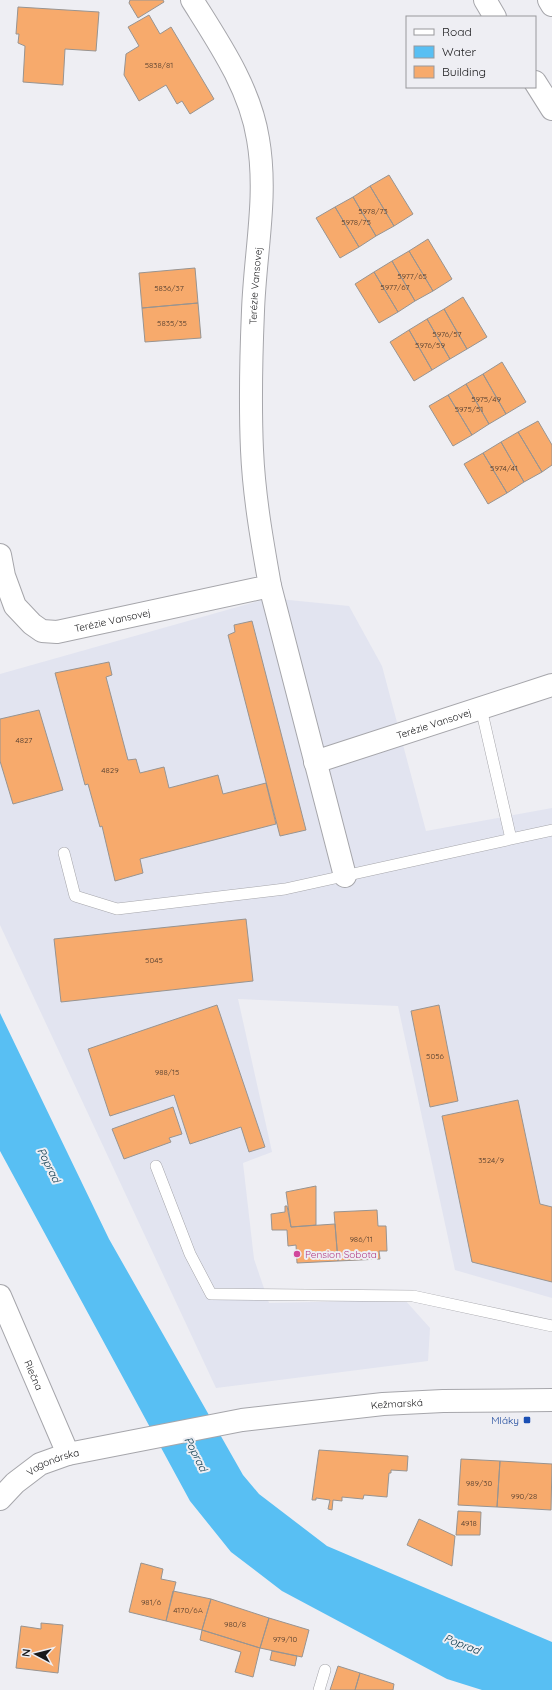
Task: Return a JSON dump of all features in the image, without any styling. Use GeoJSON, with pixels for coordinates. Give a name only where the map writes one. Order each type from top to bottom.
{"type":"FeatureCollection","features":[{"type":"Feature","properties":{"kind":"street","name":"Terézie Vansovej"},"geometry":{"type":"LineString","coordinates":[[192,0],[222,47],[244,92],[253,117],[259,145],[262,166],[262,193],[253,308],[250,380],[252,452],[259,521],[270,586],[345,876]]}},
{"type":"Feature","properties":{"kind":"street"},"geometry":{"type":"LineString","coordinates":[[485,0],[494,16]]}},
{"type":"Feature","properties":{"kind":"street"},"geometry":{"type":"LineString","coordinates":[[549,0],[552,5]]}},
{"type":"Feature","properties":{"kind":"street"},"geometry":{"type":"LineString","coordinates":[[536,84],[552,109]]}},
{"type":"Feature","properties":{"kind":"street","name":"Terézie Vansovej"},"geometry":{"type":"LineString","coordinates":[[0,555],[4,576],[15,606],[32,624],[42,631],[57,632],[270,586]]}},
{"type":"Feature","properties":{"kind":"street","name":"Terézie Vansovej"},"geometry":{"type":"LineString","coordinates":[[316,762],[552,685]]}},
{"type":"Feature","properties":{"kind":"street","name":"Riečna"},"geometry":{"type":"LineString","coordinates":[[0,1296],[68,1454]]}},
{"type":"Feature","properties":{"kind":"street","name":"Kežmarská"},"geometry":{"type":"LineString","coordinates":[[117,1444],[242,1420],[383,1404],[443,1401],[552,1400]]}},
{"type":"Feature","properties":{"kind":"street","name":"Vagonárska"},"geometry":{"type":"LineString","coordinates":[[0,1499],[8,1479],[40,1464],[68,1454],[117,1444]]}},
{"type":"Feature","properties":{"kind":"lane"},"geometry":{"type":"LineString","coordinates":[[481,708],[510,839]]}},
{"type":"Feature","properties":{"kind":"lane"},"geometry":{"type":"LineString","coordinates":[[64,853],[75,896],[117,909],[285,889],[552,830]]}},
{"type":"Feature","properties":{"kind":"lane"},"geometry":{"type":"LineString","coordinates":[[156,1166],[190,1254],[211,1294],[413,1296],[552,1326]]}},
{"type":"Feature","properties":{"kind":"lane"},"geometry":{"type":"LineString","coordinates":[[319,1690],[325,1670]]}},
{"type":"Feature","properties":{"kind":"shaded area"},"geometry":{"type":"Polygon","coordinates":[[[269,598],[349,606],[382,666],[426,831],[552,808],[552,1298],[455,1270],[398,1006],[238,999],[272,1152],[243,1163],[254,1259],[269,1303],[405,1300],[430,1328],[428,1361],[216,1388],[0,925],[0,674],[269,598]]]}},
{"type":"Feature","properties":{"kind":"water","name":"Poprad"},"geometry":{"type":"Polygon","coordinates":[[[0,1013],[109,1239],[243,1475],[259,1494],[327,1546],[552,1642],[552,1690],[482,1690],[447,1679],[282,1591],[231,1552],[190,1501],[0,1151],[0,1013]]]}},
{"type":"Feature","properties":{"kind":"building"},"geometry":{"type":"Polygon","coordinates":[[[130,0],[163,0],[164,2],[138,18],[129,3],[130,0]]]}},
{"type":"Feature","properties":{"kind":"building"},"geometry":{"type":"Polygon","coordinates":[[[18,7],[99,12],[96,51],[65,49],[63,85],[23,82],[25,46],[18,43],[19,34],[16,34],[18,7]]]}},
{"type":"Feature","properties":{"kind":"building"},"geometry":{"type":"Polygon","coordinates":[[[149,15],[160,34],[171,27],[214,99],[190,114],[182,101],[177,104],[166,85],[139,101],[124,75],[126,54],[139,46],[128,27],[149,15]]]}},
{"type":"Feature","properties":{"kind":"building"},"geometry":{"type":"Polygon","coordinates":[[[389,175],[413,214],[394,226],[370,186],[389,175]]]}},
{"type":"Feature","properties":{"kind":"building"},"geometry":{"type":"Polygon","coordinates":[[[370,186],[394,226],[376,236],[353,197],[370,186]]]}},
{"type":"Feature","properties":{"kind":"building"},"geometry":{"type":"Polygon","coordinates":[[[353,197],[376,236],[359,247],[335,207],[353,197]]]}},
{"type":"Feature","properties":{"kind":"building"},"geometry":{"type":"Polygon","coordinates":[[[335,207],[359,247],[340,258],[316,218],[335,207]]]}},
{"type":"Feature","properties":{"kind":"building"},"geometry":{"type":"Polygon","coordinates":[[[428,239],[452,279],[433,291],[409,251],[428,239]]]}},
{"type":"Feature","properties":{"kind":"building"},"geometry":{"type":"Polygon","coordinates":[[[409,251],[433,291],[415,301],[392,261],[409,251]]]}},
{"type":"Feature","properties":{"kind":"building"},"geometry":{"type":"Polygon","coordinates":[[[392,261],[415,301],[398,312],[374,272],[392,261]]]}},
{"type":"Feature","properties":{"kind":"building"},"geometry":{"type":"Polygon","coordinates":[[[195,268],[198,303],[142,308],[139,273],[195,268]]]}},
{"type":"Feature","properties":{"kind":"building"},"geometry":{"type":"Polygon","coordinates":[[[374,272],[398,312],[379,323],[355,284],[374,272]]]}},
{"type":"Feature","properties":{"kind":"building"},"geometry":{"type":"Polygon","coordinates":[[[463,297],[487,337],[467,349],[444,309],[463,297]]]}},
{"type":"Feature","properties":{"kind":"building"},"geometry":{"type":"Polygon","coordinates":[[[198,303],[201,338],[145,342],[142,308],[198,303]]]}},
{"type":"Feature","properties":{"kind":"building"},"geometry":{"type":"Polygon","coordinates":[[[444,309],[467,349],[450,359],[427,319],[444,309]]]}},
{"type":"Feature","properties":{"kind":"building"},"geometry":{"type":"Polygon","coordinates":[[[427,319],[450,359],[432,370],[409,330],[427,319]]]}},
{"type":"Feature","properties":{"kind":"building"},"geometry":{"type":"Polygon","coordinates":[[[409,330],[432,370],[414,381],[390,342],[409,330]]]}},
{"type":"Feature","properties":{"kind":"building"},"geometry":{"type":"Polygon","coordinates":[[[502,362],[526,402],[506,414],[483,374],[502,362]]]}},
{"type":"Feature","properties":{"kind":"building"},"geometry":{"type":"Polygon","coordinates":[[[483,374],[506,414],[489,424],[466,384],[483,374]]]}},
{"type":"Feature","properties":{"kind":"building"},"geometry":{"type":"Polygon","coordinates":[[[466,384],[489,424],[472,435],[448,395],[466,384]]]}},
{"type":"Feature","properties":{"kind":"building"},"geometry":{"type":"Polygon","coordinates":[[[448,395],[472,435],[453,446],[429,406],[448,395]]]}},
{"type":"Feature","properties":{"kind":"building"},"geometry":{"type":"Polygon","coordinates":[[[538,421],[552,445],[552,465],[542,472],[518,432],[538,421]]]}},
{"type":"Feature","properties":{"kind":"building"},"geometry":{"type":"Polygon","coordinates":[[[518,432],[542,472],[524,482],[501,442],[518,432]]]}},
{"type":"Feature","properties":{"kind":"building"},"geometry":{"type":"Polygon","coordinates":[[[501,442],[524,482],[507,493],[483,453],[501,442]]]}},
{"type":"Feature","properties":{"kind":"building"},"geometry":{"type":"Polygon","coordinates":[[[483,453],[507,493],[488,504],[464,464],[483,453]]]}},
{"type":"Feature","properties":{"kind":"building"},"geometry":{"type":"Polygon","coordinates":[[[252,621],[306,830],[280,836],[228,635],[235,632],[234,625],[252,621]]]}},
{"type":"Feature","properties":{"kind":"building"},"geometry":{"type":"Polygon","coordinates":[[[109,662],[112,675],[106,677],[128,760],[136,759],[140,773],[164,767],[169,788],[218,775],[223,794],[266,783],[276,824],[140,859],[143,873],[115,881],[102,826],[100,827],[88,784],[85,785],[55,673],[109,662]]]}},
{"type":"Feature","properties":{"kind":"building"},"geometry":{"type":"Polygon","coordinates":[[[39,710],[63,790],[13,804],[0,761],[0,719],[39,710]]]}},
{"type":"Feature","properties":{"kind":"building"},"geometry":{"type":"Polygon","coordinates":[[[246,919],[253,981],[61,1002],[54,939],[246,919]]]}},
{"type":"Feature","properties":{"kind":"building"},"geometry":{"type":"Polygon","coordinates":[[[217,1005],[265,1147],[249,1152],[241,1127],[190,1144],[174,1095],[110,1116],[88,1049],[217,1005]]]}},
{"type":"Feature","properties":{"kind":"building"},"geometry":{"type":"Polygon","coordinates":[[[439,1005],[458,1101],[430,1107],[411,1011],[439,1005]]]}},
{"type":"Feature","properties":{"kind":"building"},"geometry":{"type":"Polygon","coordinates":[[[518,1100],[540,1204],[552,1207],[552,1282],[472,1262],[442,1116],[518,1100]]]}},
{"type":"Feature","properties":{"kind":"building"},"geometry":{"type":"Polygon","coordinates":[[[173,1107],[182,1134],[169,1138],[171,1142],[124,1159],[112,1129],[173,1107]]]}},
{"type":"Feature","properties":{"kind":"building"},"geometry":{"type":"Polygon","coordinates":[[[316,1186],[316,1225],[291,1227],[286,1192],[316,1186]]]}},
{"type":"Feature","properties":{"kind":"building"},"geometry":{"type":"Polygon","coordinates":[[[285,1206],[287,1206],[291,1227],[335,1224],[338,1261],[297,1263],[296,1245],[288,1246],[287,1230],[272,1230],[271,1214],[285,1212],[285,1206]]]}},
{"type":"Feature","properties":{"kind":"building"},"geometry":{"type":"Polygon","coordinates":[[[377,1210],[378,1226],[386,1226],[387,1251],[379,1251],[380,1259],[338,1261],[334,1212],[377,1210]]]}},
{"type":"Feature","properties":{"kind":"building"},"geometry":{"type":"Polygon","coordinates":[[[319,1450],[408,1456],[407,1471],[391,1470],[391,1473],[389,1473],[387,1497],[364,1495],[363,1499],[342,1497],[342,1501],[333,1500],[332,1510],[328,1509],[330,1500],[316,1498],[316,1500],[312,1500],[319,1450]]]}},
{"type":"Feature","properties":{"kind":"building"},"geometry":{"type":"Polygon","coordinates":[[[461,1459],[500,1461],[497,1507],[458,1505],[461,1459]]]}},
{"type":"Feature","properties":{"kind":"building"},"geometry":{"type":"Polygon","coordinates":[[[500,1461],[552,1464],[551,1510],[497,1507],[500,1461]]]}},
{"type":"Feature","properties":{"kind":"building"},"geometry":{"type":"Polygon","coordinates":[[[458,1511],[481,1512],[480,1535],[456,1535],[458,1511]]]}},
{"type":"Feature","properties":{"kind":"building"},"geometry":{"type":"Polygon","coordinates":[[[419,1519],[455,1536],[452,1566],[407,1545],[419,1519]]]}},
{"type":"Feature","properties":{"kind":"building"},"geometry":{"type":"Polygon","coordinates":[[[141,1563],[163,1569],[161,1579],[176,1582],[166,1621],[129,1612],[141,1563]]]}},
{"type":"Feature","properties":{"kind":"building"},"geometry":{"type":"Polygon","coordinates":[[[173,1591],[211,1599],[202,1630],[166,1621],[173,1591]]]}},
{"type":"Feature","properties":{"kind":"building"},"geometry":{"type":"Polygon","coordinates":[[[211,1599],[269,1618],[260,1648],[202,1630],[211,1599]]]}},
{"type":"Feature","properties":{"kind":"building"},"geometry":{"type":"Polygon","coordinates":[[[269,1618],[309,1630],[302,1657],[260,1648],[269,1618]]]}},
{"type":"Feature","properties":{"kind":"building"},"geometry":{"type":"Polygon","coordinates":[[[41,1623],[63,1625],[58,1673],[16,1668],[21,1626],[41,1629],[41,1623]]]}},
{"type":"Feature","properties":{"kind":"building"},"geometry":{"type":"Polygon","coordinates":[[[202,1630],[260,1648],[253,1677],[235,1672],[241,1652],[200,1640],[202,1630]]]}},
{"type":"Feature","properties":{"kind":"building"},"geometry":{"type":"Polygon","coordinates":[[[272,1651],[297,1656],[295,1666],[270,1660],[272,1651]]]}},
{"type":"Feature","properties":{"kind":"building"},"geometry":{"type":"Polygon","coordinates":[[[338,1666],[360,1673],[355,1690],[330,1690],[338,1666]]]}},
{"type":"Feature","properties":{"kind":"building"},"geometry":{"type":"Polygon","coordinates":[[[360,1673],[394,1684],[393,1690],[355,1690],[360,1673]]]}},
{"type":"Feature","properties":{"kind":"place","name":"Pension Sobota"},"geometry":{"type":"Point","coordinates":[297,1254]}},
{"type":"Feature","properties":{"kind":"place","name":"Mláky"},"geometry":{"type":"Point","coordinates":[527,1420]}}]}
